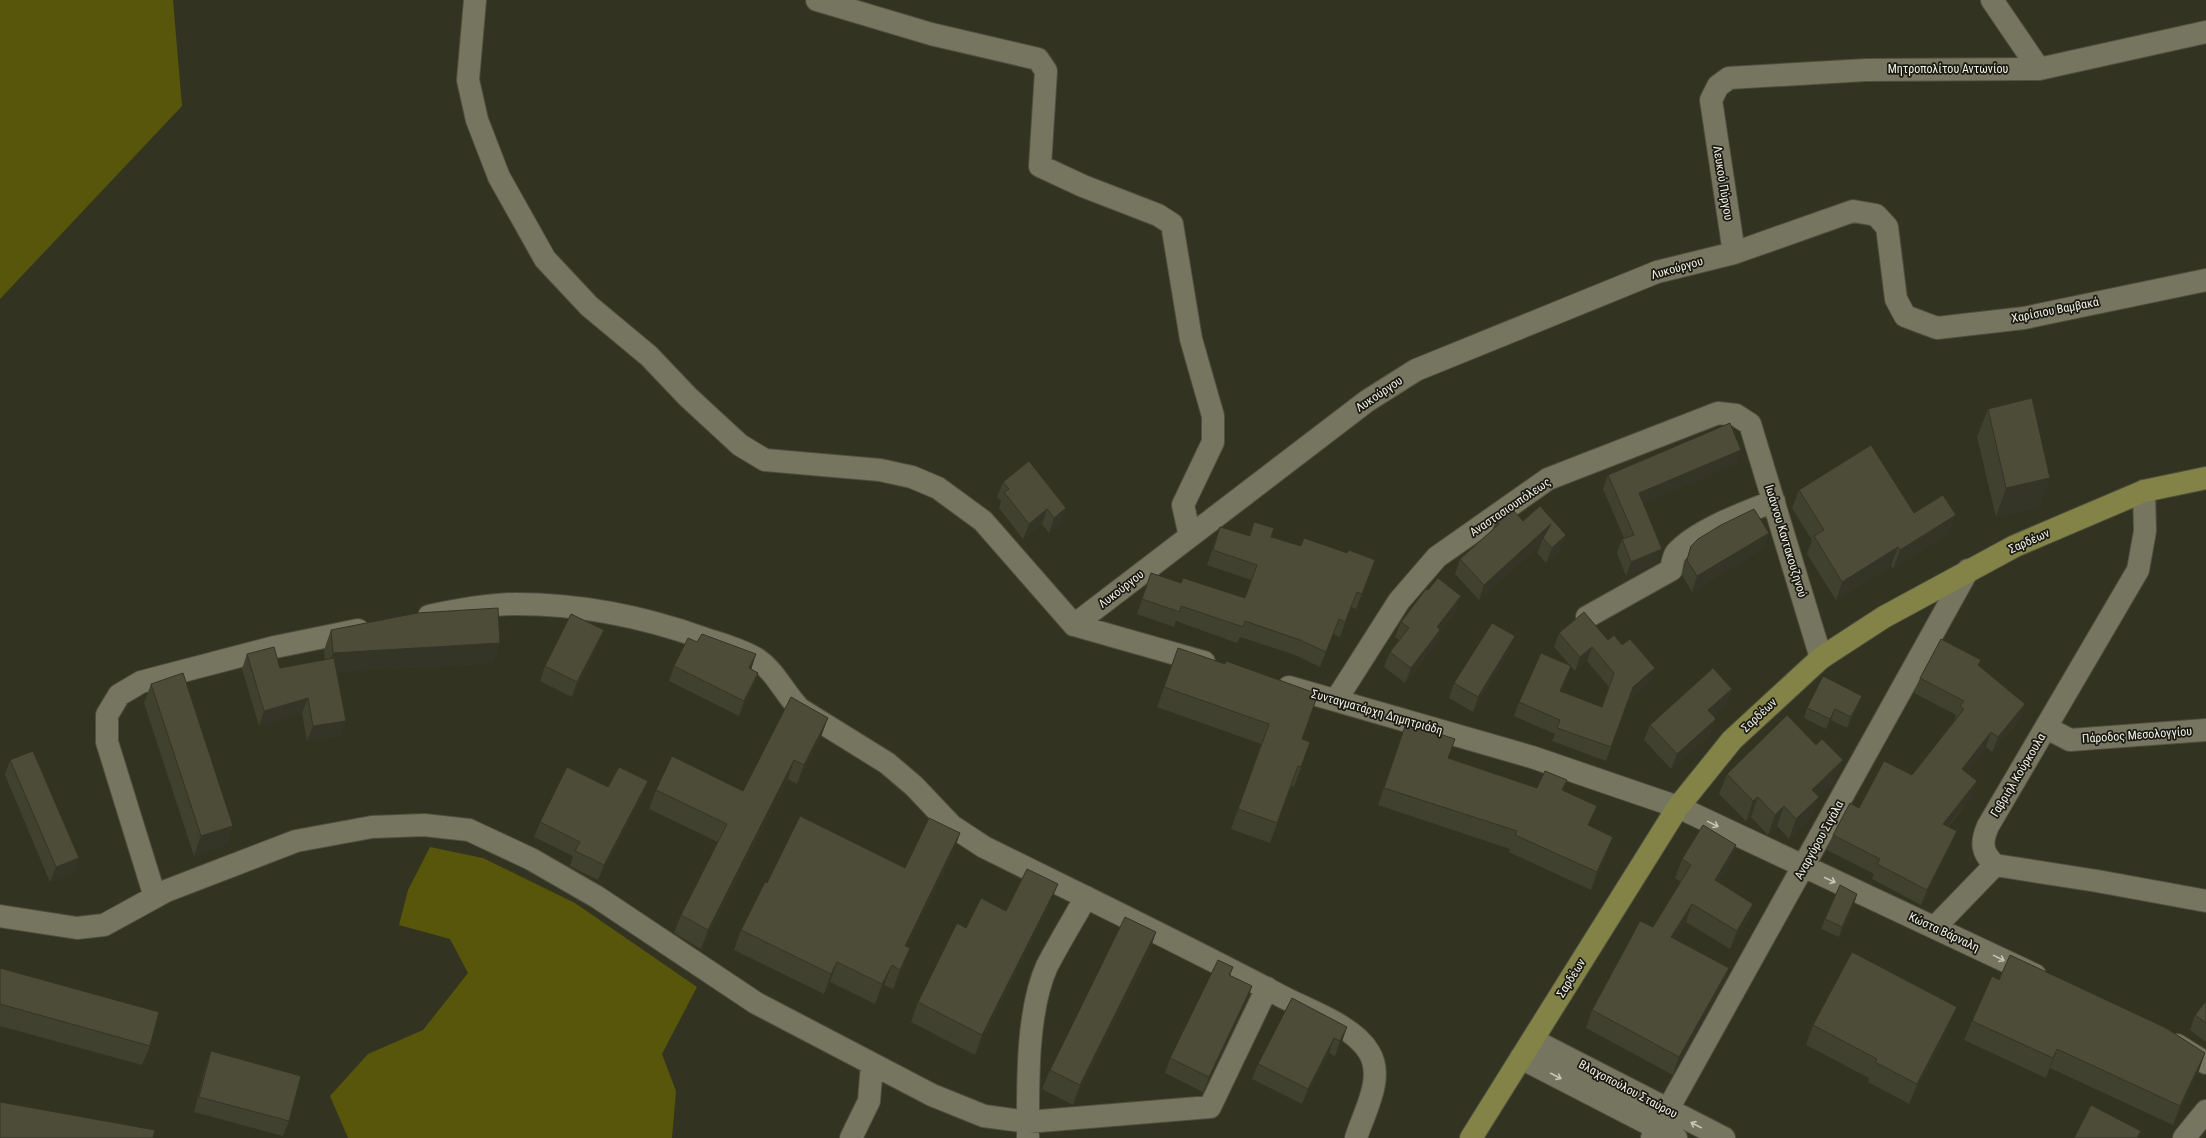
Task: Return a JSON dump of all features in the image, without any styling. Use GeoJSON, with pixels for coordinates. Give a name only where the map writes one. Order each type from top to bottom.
{"type":"FeatureCollection","features":[{"type":"Feature","properties":{"kind":"main road","name":"Σαρδέων"},"geometry":{"type":"LineString","coordinates":[[1472,1138],[1678,806],[1732,740],[1821,658],[1884,617],[1968,570],[2015,546],[2144,491],[2206,478]]}},
{"type":"Feature","properties":{"kind":"street"},"geometry":{"type":"LineString","coordinates":[[475,0],[468,80],[477,120],[499,177],[545,259],[589,306],[649,356],[688,397],[740,445],[765,460],[880,470],[912,477],[938,488],[983,521],[1074,625],[1220,667]]}},
{"type":"Feature","properties":{"kind":"street"},"geometry":{"type":"LineString","coordinates":[[817,0],[931,34],[1038,59],[1046,71],[1040,166],[1083,186],[1158,215],[1172,224],[1191,339],[1213,416],[1213,442],[1184,505],[1190,536]]}},
{"type":"Feature","properties":{"kind":"street"},"geometry":{"type":"LineString","coordinates":[[1992,0],[2039,69]]}},
{"type":"Feature","properties":{"kind":"street","name":"Μητροπολίτου Αντωνίου"},"geometry":{"type":"LineString","coordinates":[[1711,113],[1711,100],[1718,86],[1729,78],[1866,70],[2039,69],[2206,32]]}},
{"type":"Feature","properties":{"kind":"street","name":"Λευκού Πύργου"},"geometry":{"type":"LineString","coordinates":[[1711,113],[1734,253]]}},
{"type":"Feature","properties":{"kind":"street","name":"Λυκούργου"},"geometry":{"type":"LineString","coordinates":[[1074,625],[1367,400],[1416,370],[1657,272],[1734,253],[1853,211],[1876,215],[1887,227],[1896,299],[1905,316]]}},
{"type":"Feature","properties":{"kind":"street","name":"Χαρίσιου Βαμβακά"},"geometry":{"type":"LineString","coordinates":[[1905,316],[1937,328],[2024,318],[2206,280]]}},
{"type":"Feature","properties":{"kind":"street","name":"Αναστασιουπόλεως"},"geometry":{"type":"LineString","coordinates":[[1336,700],[1399,601],[1437,557],[1548,479],[1718,413],[1736,415],[1750,424]]}},
{"type":"Feature","properties":{"kind":"street","name":"Ιωάννου Καντακουζηνού"},"geometry":{"type":"LineString","coordinates":[[1750,424],[1821,658]]}},
{"type":"Feature","properties":{"kind":"street","name":"Γαβριήλ Κούρκουλα"},"geometry":{"type":"LineString","coordinates":[[1995,865],[1983,850],[1983,838],[1988,826],[2047,728],[2138,570],[2145,531],[2144,491]]}},
{"type":"Feature","properties":{"kind":"street"},"geometry":{"type":"LineString","coordinates":[[1587,617],[1671,570],[1675,554],[1692,540],[1740,514],[1774,501]]}},
{"type":"Feature","properties":{"kind":"street","name":"Αναργύρου Σιγάλα"},"geometry":{"type":"LineString","coordinates":[[1662,1135],[1668,1110],[1968,570]]}},
{"type":"Feature","properties":{"kind":"street"},"geometry":{"type":"LineString","coordinates":[[407,620],[454,611],[516,604],[603,611],[674,628],[735,649],[756,658],[769,668],[789,698],[800,708],[887,763],[914,786],[952,826],[984,847],[1267,988],[1341,1027],[1354,1036],[1369,1052],[1376,1079],[1356,1138]]}},
{"type":"Feature","properties":{"kind":"street"},"geometry":{"type":"LineString","coordinates":[[155,897],[107,742],[107,715],[119,695],[149,680],[275,647],[376,626]]}},
{"type":"Feature","properties":{"kind":"street","name":"Συνταγματάρχη Δημητριάδη"},"geometry":{"type":"LineString","coordinates":[[1267,680],[1532,757],[1678,806]]}},
{"type":"Feature","properties":{"kind":"street","name":"Πάροδος Μεσολογγίου"},"geometry":{"type":"LineString","coordinates":[[2047,728],[2070,740],[2206,730]]}},
{"type":"Feature","properties":{"kind":"street","name":"Κώστα Βάρναλη"},"geometry":{"type":"LineString","coordinates":[[1678,806],[1804,867],[2050,982]]}},
{"type":"Feature","properties":{"kind":"street"},"geometry":{"type":"LineString","coordinates":[[0,916],[77,928],[104,925],[166,891],[296,841],[372,827],[424,825],[469,830],[531,859],[584,889],[756,1003],[932,1095],[984,1116],[1028,1130],[1210,1106],[1267,988]]}},
{"type":"Feature","properties":{"kind":"street"},"geometry":{"type":"LineString","coordinates":[[1935,927],[1995,865],[2097,880],[2206,901]]}},
{"type":"Feature","properties":{"kind":"street"},"geometry":{"type":"LineString","coordinates":[[1028,1130],[1028,1062],[1035,1009],[1047,968],[1086,897]]}},
{"type":"Feature","properties":{"kind":"street"},"geometry":{"type":"LineString","coordinates":[[2158,1034],[2206,1064]]}},
{"type":"Feature","properties":{"kind":"street","name":"Βλαχοπούλου Σταύρου"},"geometry":{"type":"LineString","coordinates":[[1533,1040],[1724,1138]]}},
{"type":"Feature","properties":{"kind":"street","name":"Βλαχοπούλου Σταύρου"},"geometry":{"type":"LineString","coordinates":[[1521,1058],[1662,1135]]}},
{"type":"Feature","properties":{"kind":"street"},"geometry":{"type":"LineString","coordinates":[[851,1138],[870,1101],[872,1064]]}},
{"type":"Feature","properties":{"kind":"street"},"geometry":{"type":"LineString","coordinates":[[2184,1138],[2206,1111]]}},
{"type":"Feature","properties":{"kind":"shaded area"},"geometry":{"type":"Polygon","coordinates":[[[0,0],[173,0],[182,106],[0,299],[0,0]]]}},
{"type":"Feature","properties":{"kind":"shaded area"},"geometry":{"type":"Polygon","coordinates":[[[430,847],[483,858],[575,903],[697,987],[662,1054],[676,1091],[672,1138],[348,1138],[330,1096],[368,1054],[423,1030],[468,973],[450,939],[399,925],[408,890],[430,847]]]}},
{"type":"Feature","properties":{"kind":"building"},"geometry":{"type":"Polygon","coordinates":[[[2032,398],[2050,478],[2006,488],[1988,409],[2032,398]]]}},
{"type":"Feature","properties":{"kind":"building"},"geometry":{"type":"Polygon","coordinates":[[[1730,423],[1741,450],[1639,493],[1662,549],[1631,562],[1622,539],[1634,535],[1608,475],[1730,423]]]}},
{"type":"Feature","properties":{"kind":"building"},"geometry":{"type":"Polygon","coordinates":[[[1871,445],[1914,513],[1943,495],[1956,515],[1900,550],[1898,547],[1842,582],[1814,536],[1824,530],[1799,490],[1871,445]]]}},
{"type":"Feature","properties":{"kind":"building"},"geometry":{"type":"Polygon","coordinates":[[[1029,461],[1066,508],[1054,518],[1047,509],[1029,524],[1004,492],[1009,489],[1003,482],[1029,461]]]}},
{"type":"Feature","properties":{"kind":"building"},"geometry":{"type":"Polygon","coordinates":[[[1540,506],[1566,535],[1552,548],[1543,538],[1551,524],[1484,585],[1460,559],[1499,524],[1496,520],[1512,509],[1523,521],[1540,506]]]}},
{"type":"Feature","properties":{"kind":"building"},"geometry":{"type":"Polygon","coordinates":[[[1754,509],[1769,533],[1697,576],[1687,560],[1691,546],[1698,539],[1721,525],[1754,509]]]}},
{"type":"Feature","properties":{"kind":"building"},"geometry":{"type":"Polygon","coordinates":[[[1254,522],[1274,528],[1271,537],[1301,546],[1304,538],[1347,553],[1349,550],[1375,560],[1362,594],[1357,592],[1345,622],[1339,619],[1326,652],[1300,640],[1245,621],[1243,627],[1181,606],[1180,612],[1142,599],[1151,573],[1181,583],[1183,578],[1245,598],[1257,565],[1213,550],[1220,527],[1250,536],[1254,522]]]}},
{"type":"Feature","properties":{"kind":"building"},"geometry":{"type":"Polygon","coordinates":[[[1438,578],[1461,596],[1437,627],[1440,630],[1411,668],[1390,652],[1409,628],[1401,622],[1426,589],[1428,590],[1438,578]]]}},
{"type":"Feature","properties":{"kind":"building"},"geometry":{"type":"Polygon","coordinates":[[[498,608],[500,643],[333,653],[331,630],[417,613],[498,608]]]}},
{"type":"Feature","properties":{"kind":"building"},"geometry":{"type":"Polygon","coordinates":[[[1584,612],[1608,640],[1614,635],[1622,645],[1630,639],[1655,668],[1633,687],[1611,747],[1557,728],[1560,720],[1519,702],[1541,653],[1571,666],[1560,691],[1602,707],[1614,673],[1592,647],[1580,657],[1559,633],[1584,612]]]}},
{"type":"Feature","properties":{"kind":"building"},"geometry":{"type":"Polygon","coordinates":[[[571,614],[604,630],[577,682],[545,666],[571,614]]]}},
{"type":"Feature","properties":{"kind":"building"},"geometry":{"type":"Polygon","coordinates":[[[1492,623],[1515,636],[1478,697],[1454,683],[1492,623]]]}},
{"type":"Feature","properties":{"kind":"building"},"geometry":{"type":"Polygon","coordinates":[[[702,634],[756,654],[749,668],[758,673],[744,701],[674,666],[688,638],[697,642],[702,634]]]}},
{"type":"Feature","properties":{"kind":"building"},"geometry":{"type":"Polygon","coordinates":[[[1941,639],[1981,660],[1978,665],[2025,704],[1998,737],[1991,732],[1962,769],[1977,781],[1943,824],[1957,831],[1927,890],[1877,864],[1880,859],[1833,835],[1850,803],[1859,808],[1884,761],[1912,775],[1964,709],[1960,706],[1964,701],[1920,678],[1941,639]]]}},
{"type":"Feature","properties":{"kind":"building"},"geometry":{"type":"Polygon","coordinates":[[[274,647],[280,668],[334,658],[346,721],[313,726],[308,698],[264,711],[247,654],[274,647]]]}},
{"type":"Feature","properties":{"kind":"building"},"geometry":{"type":"Polygon","coordinates":[[[1178,648],[1225,664],[1226,661],[1318,694],[1302,739],[1310,742],[1301,767],[1298,766],[1277,823],[1238,809],[1269,724],[1164,687],[1178,648]]]}},
{"type":"Feature","properties":{"kind":"building"},"geometry":{"type":"Polygon","coordinates":[[[1713,668],[1732,689],[1708,710],[1716,719],[1677,754],[1650,725],[1713,668]]]}},
{"type":"Feature","properties":{"kind":"building"},"geometry":{"type":"Polygon","coordinates":[[[183,673],[233,826],[201,836],[151,684],[183,673]]]}},
{"type":"Feature","properties":{"kind":"building"},"geometry":{"type":"Polygon","coordinates":[[[1823,676],[1862,696],[1851,717],[1835,709],[1830,719],[1807,708],[1823,676]]]}},
{"type":"Feature","properties":{"kind":"building"},"geometry":{"type":"Polygon","coordinates":[[[791,697],[828,718],[804,765],[794,760],[708,930],[681,915],[727,824],[656,790],[672,756],[743,791],[791,697]]]}},
{"type":"Feature","properties":{"kind":"building"},"geometry":{"type":"Polygon","coordinates":[[[1787,715],[1816,745],[1822,739],[1843,760],[1812,790],[1819,797],[1796,819],[1784,806],[1775,815],[1758,797],[1753,801],[1727,774],[1787,715]]]}},
{"type":"Feature","properties":{"kind":"building"},"geometry":{"type":"Polygon","coordinates":[[[1406,723],[1455,739],[1448,758],[1537,788],[1545,771],[1567,780],[1562,790],[1597,806],[1588,825],[1613,837],[1597,872],[1515,835],[1517,831],[1384,788],[1406,723]]]}},
{"type":"Feature","properties":{"kind":"building"},"geometry":{"type":"Polygon","coordinates":[[[33,751],[79,858],[56,867],[10,760],[33,751]]]}},
{"type":"Feature","properties":{"kind":"building"},"geometry":{"type":"Polygon","coordinates":[[[567,767],[608,787],[619,767],[648,781],[604,865],[575,851],[580,842],[540,822],[567,767]]]}},
{"type":"Feature","properties":{"kind":"building"},"geometry":{"type":"Polygon","coordinates":[[[800,816],[905,868],[929,818],[960,833],[905,946],[910,948],[900,970],[892,965],[882,984],[837,962],[831,974],[741,930],[765,882],[767,883],[800,816]]]}},
{"type":"Feature","properties":{"kind":"building"},"geometry":{"type":"Polygon","coordinates":[[[1703,825],[1736,845],[1715,880],[1753,904],[1737,931],[1692,904],[1671,937],[1729,968],[1679,1057],[1592,1010],[1640,921],[1653,927],[1691,865],[1682,859],[1703,825]]]}},
{"type":"Feature","properties":{"kind":"building"},"geometry":{"type":"Polygon","coordinates":[[[1027,869],[1058,884],[982,1035],[918,1002],[957,923],[966,928],[981,898],[1006,911],[1027,869]]]}},
{"type":"Feature","properties":{"kind":"building"},"geometry":{"type":"Polygon","coordinates":[[[1840,885],[1857,894],[1842,927],[1825,919],[1840,885]]]}},
{"type":"Feature","properties":{"kind":"building"},"geometry":{"type":"Polygon","coordinates":[[[1125,917],[1156,932],[1080,1085],[1050,1070],[1125,917]]]}},
{"type":"Feature","properties":{"kind":"building"},"geometry":{"type":"Polygon","coordinates":[[[1852,952],[1957,1007],[1917,1084],[1875,1062],[1877,1059],[1813,1025],[1852,952]]]}},
{"type":"Feature","properties":{"kind":"building"},"geometry":{"type":"Polygon","coordinates":[[[2010,955],[2166,1028],[2205,1053],[2180,1106],[2057,1049],[2053,1058],[1972,1021],[1992,976],[1999,980],[2010,955]]]}},
{"type":"Feature","properties":{"kind":"building"},"geometry":{"type":"Polygon","coordinates":[[[1218,960],[1233,967],[1229,975],[1252,986],[1209,1077],[1170,1058],[1218,960]]]}},
{"type":"Feature","properties":{"kind":"building"},"geometry":{"type":"Polygon","coordinates":[[[0,968],[159,1012],[150,1046],[0,1004],[0,968]]]}},
{"type":"Feature","properties":{"kind":"building"},"geometry":{"type":"Polygon","coordinates":[[[1292,998],[1347,1027],[1340,1041],[1334,1038],[1308,1089],[1258,1064],[1292,998]]]}},
{"type":"Feature","properties":{"kind":"building"},"geometry":{"type":"Polygon","coordinates":[[[2206,1001],[2206,1023],[2195,1015],[2206,1001]]]}},
{"type":"Feature","properties":{"kind":"building"},"geometry":{"type":"Polygon","coordinates":[[[211,1051],[301,1076],[289,1121],[199,1097],[211,1051]]]}},
{"type":"Feature","properties":{"kind":"building"},"geometry":{"type":"Polygon","coordinates":[[[0,1102],[155,1130],[153,1138],[0,1138],[0,1102]]]}},
{"type":"Feature","properties":{"kind":"building"},"geometry":{"type":"Polygon","coordinates":[[[2091,1105],[2141,1131],[2137,1138],[2074,1138],[2091,1105]]]}}]}
